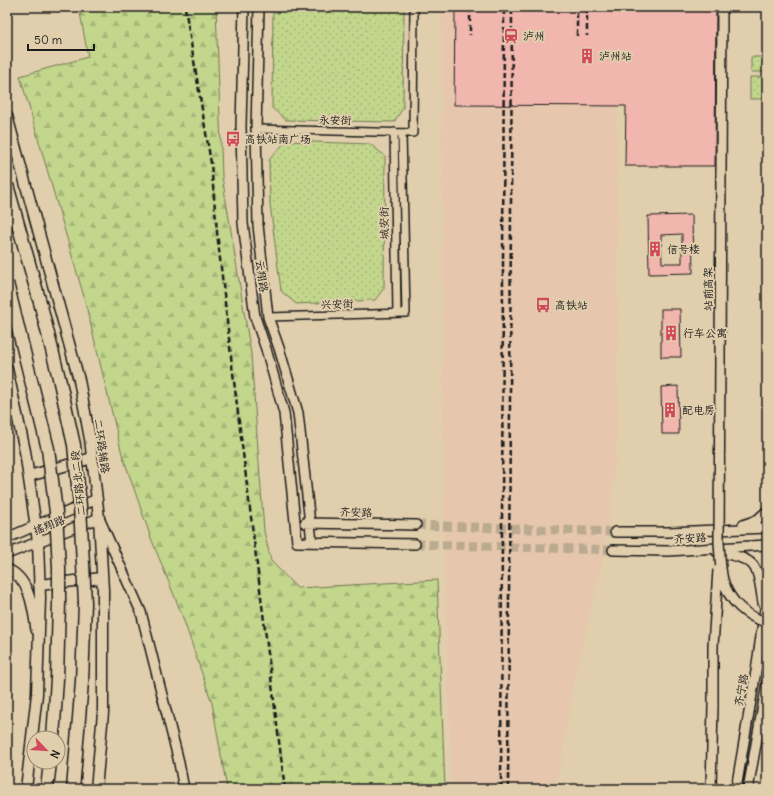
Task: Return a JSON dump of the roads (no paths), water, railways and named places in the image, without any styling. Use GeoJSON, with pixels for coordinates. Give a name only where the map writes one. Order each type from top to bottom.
{"type":"FeatureCollection","features":[{"type":"Feature","properties":{"kind":"highway","name":"二环路北二段"},"geometry":{"type":"LineString","coordinates":[[7,185],[41,306],[74,445],[80,506],[85,603],[82,682],[73,789]]}},
{"type":"Feature","properties":{"kind":"highway"},"geometry":{"type":"LineString","coordinates":[[7,283],[48,449],[56,512],[60,568],[57,679],[53,730]]}},
{"type":"Feature","properties":{"kind":"highway"},"geometry":{"type":"LineString","coordinates":[[47,789],[49,770]]}},
{"type":"Feature","properties":{"kind":"main road","name":"二环路辅路"},"geometry":{"type":"LineString","coordinates":[[7,116],[79,380],[92,458],[99,518],[102,578],[103,713],[96,789]]}},
{"type":"Feature","properties":{"kind":"main road"},"geometry":{"type":"LineString","coordinates":[[7,369],[25,450],[38,542],[39,585],[37,694],[26,789]]}},
{"type":"Feature","properties":{"kind":"main road"},"geometry":{"type":"LineString","coordinates":[[29,476],[92,458]]}},
{"type":"Feature","properties":{"kind":"main road"},"geometry":{"type":"LineString","coordinates":[[39,585],[102,578]]}},
{"type":"Feature","properties":{"kind":"street","name":"云翔路"},"geometry":{"type":"LineString","coordinates":[[244,7],[240,126],[243,223],[255,317],[266,349],[284,413],[297,542],[312,542],[298,413],[279,348],[268,317],[258,225],[256,129],[259,7]]}},
{"type":"Feature","properties":{"kind":"street","name":"永安街"},"geometry":{"type":"LineString","coordinates":[[256,129],[413,133],[414,7]]}},
{"type":"Feature","properties":{"kind":"street","name":"站前高架"},"geometry":{"type":"LineString","coordinates":[[722,7],[719,542],[723,579],[730,594],[738,606],[748,614],[767,622]]}},
{"type":"Feature","properties":{"kind":"street","name":"城安街"},"geometry":{"type":"LineString","coordinates":[[394,132],[397,313]]}},
{"type":"Feature","properties":{"kind":"street","name":"城安街"},"geometry":{"type":"LineString","coordinates":[[402,133],[406,313]]}},
{"type":"Feature","properties":{"kind":"street","name":"兴安街"},"geometry":{"type":"LineString","coordinates":[[268,317],[406,313]]}},
{"type":"Feature","properties":{"kind":"street","name":"摇翔路"},"geometry":{"type":"LineString","coordinates":[[7,538],[97,499]]}},
{"type":"Feature","properties":{"kind":"street"},"geometry":{"type":"LineString","coordinates":[[726,529],[752,523],[762,517],[767,511]]}},
{"type":"Feature","properties":{"kind":"street"},"geometry":{"type":"LineString","coordinates":[[99,518],[142,612],[178,758],[184,789]]}},
{"type":"Feature","properties":{"kind":"street","name":"摇翔路"},"geometry":{"type":"LineString","coordinates":[[7,554],[99,518]]}},
{"type":"Feature","properties":{"kind":"street","name":"齐安路"},"geometry":{"type":"LineString","coordinates":[[295,523],[310,522],[416,525]]}},
{"type":"Feature","properties":{"kind":"street"},"geometry":{"type":"LineString","coordinates":[[615,532],[668,532],[767,528]]}},
{"type":"Feature","properties":{"kind":"street"},"geometry":{"type":"LineString","coordinates":[[312,542],[416,544]]}},
{"type":"Feature","properties":{"kind":"street"},"geometry":{"type":"LineString","coordinates":[[711,789],[713,646],[719,542]]}},
{"type":"Feature","properties":{"kind":"street","name":"齐安路"},"geometry":{"type":"LineString","coordinates":[[613,550],[668,551],[767,545]]}},
{"type":"Feature","properties":{"kind":"street"},"geometry":{"type":"LineString","coordinates":[[698,549],[740,557],[752,563],[759,575],[765,612]]}},
{"type":"Feature","properties":{"kind":"street"},"geometry":{"type":"LineString","coordinates":[[7,569],[21,580],[29,593],[38,639]]}},
{"type":"Feature","properties":{"kind":"street","name":"齐宁路"},"geometry":{"type":"LineString","coordinates":[[736,789],[755,679],[767,594]]}},
{"type":"Feature","properties":{"kind":"street"},"geometry":{"type":"LineString","coordinates":[[748,789],[767,683]]}},
{"type":"Feature","properties":{"kind":"tunnel"},"geometry":{"type":"LineString","coordinates":[[416,525],[615,532]]}},
{"type":"Feature","properties":{"kind":"tunnel"},"geometry":{"type":"LineString","coordinates":[[415,544],[613,550]]}},
{"type":"Feature","properties":{"kind":"railway"},"geometry":{"type":"LineString","coordinates":[[185,7],[211,163],[232,365],[285,789]]}},
{"type":"Feature","properties":{"kind":"railway"},"geometry":{"type":"LineString","coordinates":[[470,7],[470,35]]}},
{"type":"Feature","properties":{"kind":"railway"},"geometry":{"type":"LineString","coordinates":[[501,789],[504,7]]}},
{"type":"Feature","properties":{"kind":"railway"},"geometry":{"type":"LineString","coordinates":[[508,789],[512,7]]}},
{"type":"Feature","properties":{"kind":"railway"},"geometry":{"type":"LineString","coordinates":[[577,7],[577,36]]}},
{"type":"Feature","properties":{"kind":"railway"},"geometry":{"type":"LineString","coordinates":[[587,7],[587,36]]}},
{"type":"Feature","properties":{"kind":"place","name":"泸州"},"geometry":{"type":"Point","coordinates":[511,36]}},
{"type":"Feature","properties":{"kind":"place","name":"泸州站"},"geometry":{"type":"Point","coordinates":[587,56]}},
{"type":"Feature","properties":{"kind":"place","name":"高铁站南广场"},"geometry":{"type":"Point","coordinates":[233,139]}},
{"type":"Feature","properties":{"kind":"place","name":"信号楼"},"geometry":{"type":"Point","coordinates":[655,249]}},
{"type":"Feature","properties":{"kind":"place","name":"高铁站"},"geometry":{"type":"Point","coordinates":[543,305]}},
{"type":"Feature","properties":{"kind":"place","name":"行车公寓"},"geometry":{"type":"Point","coordinates":[671,333]}},
{"type":"Feature","properties":{"kind":"place","name":"配电房"},"geometry":{"type":"Point","coordinates":[670,410]}}]}
